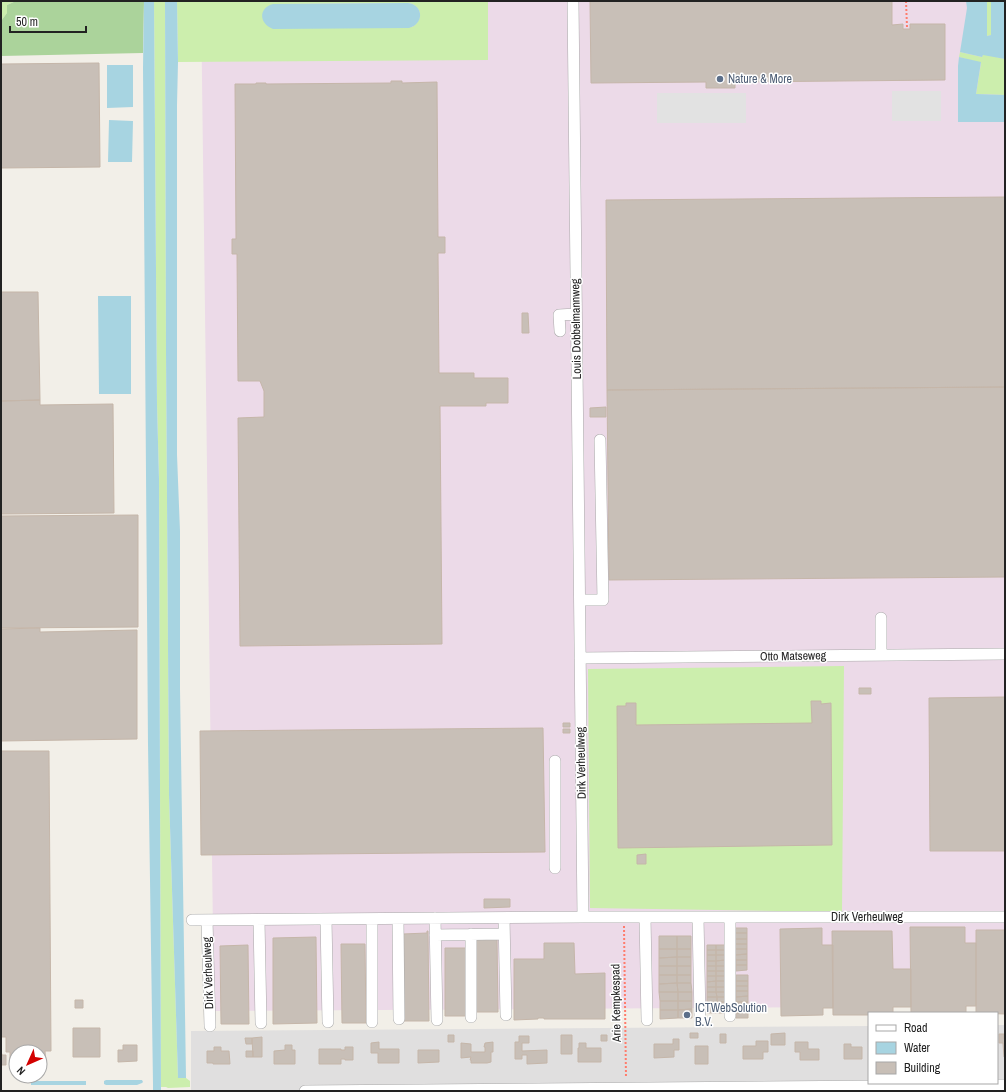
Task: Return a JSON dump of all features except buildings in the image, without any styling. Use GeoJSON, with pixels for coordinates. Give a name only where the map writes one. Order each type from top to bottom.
{"type":"FeatureCollection","features":[{"type":"Feature","properties":{"kind":"street","name":"Louis Dobbelmannweg"},"geometry":{"type":"LineString","coordinates":[[573,1],[580,658]]}},
{"type":"Feature","properties":{"kind":"street"},"geometry":{"type":"LineString","coordinates":[[560,332],[559,316],[576,314]]}},
{"type":"Feature","properties":{"kind":"street"},"geometry":{"type":"LineString","coordinates":[[580,600],[603,600],[600,440]]}},
{"type":"Feature","properties":{"kind":"street"},"geometry":{"type":"LineString","coordinates":[[881,618],[881,655]]}},
{"type":"Feature","properties":{"kind":"street","name":"Otto Matseweg"},"geometry":{"type":"LineString","coordinates":[[580,658],[1005,654]]}},
{"type":"Feature","properties":{"kind":"street","name":"Dirk Verheulweg"},"geometry":{"type":"LineString","coordinates":[[580,658],[583,917]]}},
{"type":"Feature","properties":{"kind":"street"},"geometry":{"type":"LineString","coordinates":[[554,761],[555,868]]}},
{"type":"Feature","properties":{"kind":"street","name":"Dirk Verheulweg"},"geometry":{"type":"LineString","coordinates":[[192,920],[583,917],[1005,917]]}},
{"type":"Feature","properties":{"kind":"street"},"geometry":{"type":"LineString","coordinates":[[645,917],[647,1020]]}},
{"type":"Feature","properties":{"kind":"street"},"geometry":{"type":"LineString","coordinates":[[698,917],[700,1019]]}},
{"type":"Feature","properties":{"kind":"street"},"geometry":{"type":"LineString","coordinates":[[730,917],[730,1016]]}},
{"type":"Feature","properties":{"kind":"street"},"geometry":{"type":"LineString","coordinates":[[435,918],[437,1020]]}},
{"type":"Feature","properties":{"kind":"street"},"geometry":{"type":"LineString","coordinates":[[504,918],[506,1015]]}},
{"type":"Feature","properties":{"kind":"street"},"geometry":{"type":"LineString","coordinates":[[326,919],[328,1022]]}},
{"type":"Feature","properties":{"kind":"street"},"geometry":{"type":"LineString","coordinates":[[372,919],[372,1022]]}},
{"type":"Feature","properties":{"kind":"street"},"geometry":{"type":"LineString","coordinates":[[398,919],[398,1019]]}},
{"type":"Feature","properties":{"kind":"street","name":"Dirk Verheulweg"},"geometry":{"type":"LineString","coordinates":[[207,920],[210,1026]]}},
{"type":"Feature","properties":{"kind":"street"},"geometry":{"type":"LineString","coordinates":[[259,920],[261,1023]]}},
{"type":"Feature","properties":{"kind":"street"},"geometry":{"type":"LineString","coordinates":[[471,934],[471,1017]]}},
{"type":"Feature","properties":{"kind":"street"},"geometry":{"type":"LineString","coordinates":[[435,935],[504,934]]}},
{"type":"Feature","properties":{"kind":"street"},"geometry":{"type":"LineString","coordinates":[[305,1091],[626,1090],[1005,1085]]}},
{"type":"Feature","properties":{"kind":"path"},"geometry":{"type":"LineString","coordinates":[[906,1],[906,27]]}},
{"type":"Feature","properties":{"kind":"path","name":"Arie Kempkespad"},"geometry":{"type":"LineString","coordinates":[[624,917],[626,1090]]}},
{"type":"Feature","properties":{"kind":"shaded area"},"geometry":{"type":"Polygon","coordinates":[[[201,1],[1005,1],[1005,1006],[214,1011],[201,1]]]}},
{"type":"Feature","properties":{"kind":"shaded area"},"geometry":{"type":"Polygon","coordinates":[[[892,91],[941,91],[941,121],[892,121],[892,91]]]}},
{"type":"Feature","properties":{"kind":"shaded area"},"geometry":{"type":"Polygon","coordinates":[[[657,93],[746,93],[746,123],[657,123],[657,93]]]}},
{"type":"Feature","properties":{"kind":"shaded area"},"geometry":{"type":"Polygon","coordinates":[[[998,1025],[1005,1025],[1005,1091],[191,1091],[191,1031],[868,1026],[868,1084],[998,1084],[998,1025]]]}},
{"type":"Feature","properties":{"kind":"green space"},"geometry":{"type":"Polygon","coordinates":[[[1,1],[16,1],[7,5],[7,13],[1,21],[1,1]]]}},
{"type":"Feature","properties":{"kind":"green space"},"geometry":{"type":"Polygon","coordinates":[[[16,1],[144,1],[143,53],[1,56],[1,21],[7,13],[7,5],[16,1]]]}},
{"type":"Feature","properties":{"kind":"green space"},"geometry":{"type":"Polygon","coordinates":[[[154,1],[165,1],[169,795],[178,1078],[186,1078],[190,1081],[190,1087],[168,1088],[161,1087],[159,479],[157,404],[154,1]]]}},
{"type":"Feature","properties":{"kind":"green space"},"geometry":{"type":"Polygon","coordinates":[[[177,1],[488,1],[488,60],[178,62],[177,1]],[[273,4],[412,27],[416,24],[420,17],[419,10],[413,4],[273,4]]]}},
{"type":"Feature","properties":{"kind":"green space"},"geometry":{"type":"Polygon","coordinates":[[[987,1],[991,1],[991,35],[987,36],[987,1]]]}},
{"type":"Feature","properties":{"kind":"green space"},"geometry":{"type":"Polygon","coordinates":[[[960,52],[982,57],[983,54],[1005,59],[1005,95],[976,94],[981,63],[959,57],[960,52]]]}},
{"type":"Feature","properties":{"kind":"green space"},"geometry":{"type":"Polygon","coordinates":[[[844,666],[842,912],[590,908],[588,669],[844,666]]]}},
{"type":"Feature","properties":{"kind":"water"},"geometry":{"type":"Polygon","coordinates":[[[144,1],[154,1],[157,404],[159,479],[161,1091],[153,1091],[148,744],[143,68],[144,1]]]}},
{"type":"Feature","properties":{"kind":"water"},"geometry":{"type":"Polygon","coordinates":[[[165,1],[177,1],[177,455],[180,531],[180,689],[186,1078],[178,1078],[169,795],[165,1]]]}},
{"type":"Feature","properties":{"kind":"water"},"geometry":{"type":"Polygon","coordinates":[[[966,1],[987,1],[987,36],[991,35],[991,1],[1005,1],[1005,59],[983,55],[982,57],[960,52],[967,8],[966,1]]]}},
{"type":"Feature","properties":{"kind":"water"},"geometry":{"type":"Polygon","coordinates":[[[408,3],[417,7],[420,15],[417,23],[409,28],[273,29],[265,24],[262,16],[265,9],[273,4],[408,3]]]}},
{"type":"Feature","properties":{"kind":"water"},"geometry":{"type":"Polygon","coordinates":[[[959,57],[981,62],[976,94],[1005,95],[1005,122],[958,122],[959,57]]]}},
{"type":"Feature","properties":{"kind":"water"},"geometry":{"type":"Polygon","coordinates":[[[107,65],[133,65],[133,107],[107,108],[107,65]]]}},
{"type":"Feature","properties":{"kind":"water"},"geometry":{"type":"Polygon","coordinates":[[[109,120],[133,121],[132,162],[108,162],[109,120]]]}},
{"type":"Feature","properties":{"kind":"water"},"geometry":{"type":"Polygon","coordinates":[[[98,296],[131,296],[131,394],[99,394],[98,296]]]}},
{"type":"Feature","properties":{"kind":"water"},"geometry":{"type":"Polygon","coordinates":[[[142,1080],[143,1082],[137,1085],[106,1085],[104,1084],[104,1081],[142,1080]]]}},
{"type":"Feature","properties":{"kind":"water"},"geometry":{"type":"Polygon","coordinates":[[[48,1081],[86,1081],[86,1085],[31,1085],[48,1084],[48,1081]]]}},
{"type":"Feature","properties":{"kind":"place","name":"Nature & More"},"geometry":{"type":"Point","coordinates":[720,79]}},
{"type":"Feature","properties":{"kind":"place","name":"ICTWebSolution B.V."},"geometry":{"type":"Point","coordinates":[687,1015]}}]}
